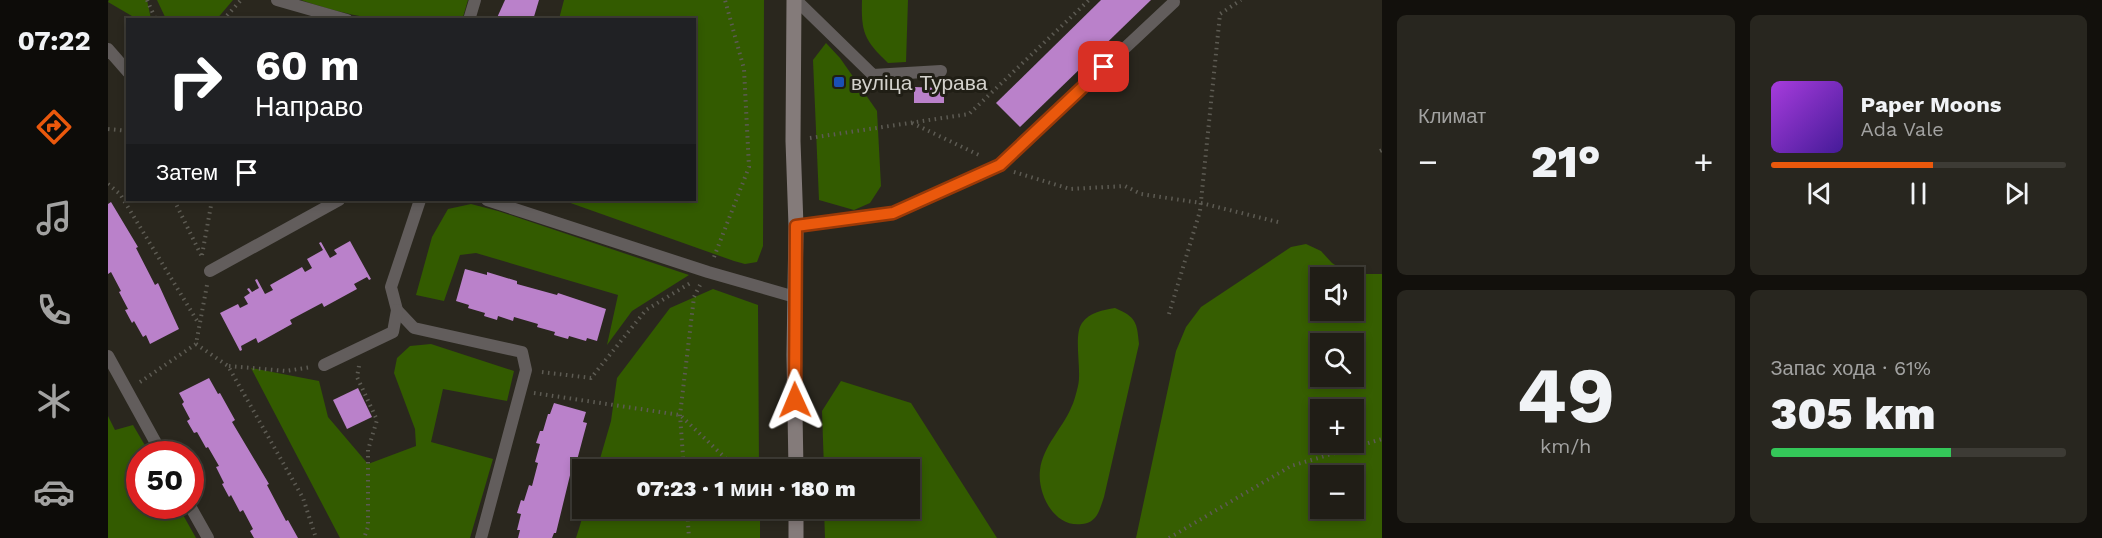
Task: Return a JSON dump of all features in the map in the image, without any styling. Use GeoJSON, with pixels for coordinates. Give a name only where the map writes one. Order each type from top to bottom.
{"type":"FeatureCollection","features":[{"type":"Feature","properties":{"kind":"main road"},"geometry":{"type":"LineString","coordinates":[[795,0],[793,141],[796,226],[796,459]]}},
{"type":"Feature","properties":{"kind":"main road"},"geometry":{"type":"LineString","coordinates":[[796,519],[796,538]]}},
{"type":"Feature","properties":{"kind":"lane"},"geometry":{"type":"LineString","coordinates":[[277,0],[340,18]]}},
{"type":"Feature","properties":{"kind":"lane"},"geometry":{"type":"LineString","coordinates":[[470,18],[475,0]]}},
{"type":"Feature","properties":{"kind":"lane"},"geometry":{"type":"LineString","coordinates":[[795,0],[873,75],[941,71]]}},
{"type":"Feature","properties":{"kind":"lane"},"geometry":{"type":"LineString","coordinates":[[796,226],[893,213],[1000,165],[1174,2]]}},
{"type":"Feature","properties":{"kind":"lane"},"geometry":{"type":"LineString","coordinates":[[108,48],[126,70]]}},
{"type":"Feature","properties":{"kind":"lane"},"geometry":{"type":"LineString","coordinates":[[210,271],[337,201]]}},
{"type":"Feature","properties":{"kind":"lane"},"geometry":{"type":"LineString","coordinates":[[420,201],[391,287],[398,310],[414,328],[522,352],[526,370],[481,538]]}},
{"type":"Feature","properties":{"kind":"lane"},"geometry":{"type":"LineString","coordinates":[[490,201],[708,272],[795,297]]}},
{"type":"Feature","properties":{"kind":"lane"},"geometry":{"type":"LineString","coordinates":[[324,365],[393,332],[398,310]]}},
{"type":"Feature","properties":{"kind":"lane"},"geometry":{"type":"LineString","coordinates":[[108,356],[155,441]]}},
{"type":"Feature","properties":{"kind":"lane"},"geometry":{"type":"LineString","coordinates":[[197,519],[208,538]]}},
{"type":"Feature","properties":{"kind":"path"},"geometry":{"type":"LineString","coordinates":[[147,0],[155,18]]}},
{"type":"Feature","properties":{"kind":"path"},"geometry":{"type":"LineString","coordinates":[[225,18],[241,0]]}},
{"type":"Feature","properties":{"kind":"path"},"geometry":{"type":"LineString","coordinates":[[683,459],[680,415],[694,297],[708,272],[749,167],[744,69],[724,0]]}},
{"type":"Feature","properties":{"kind":"path"},"geometry":{"type":"LineString","coordinates":[[793,141],[969,114],[1089,0]]}},
{"type":"Feature","properties":{"kind":"path"},"geometry":{"type":"LineString","coordinates":[[1169,314],[1201,203],[1220,14],[1241,0]]}},
{"type":"Feature","properties":{"kind":"path"},"geometry":{"type":"LineString","coordinates":[[912,123],[1022,175],[1070,189],[1125,186],[1142,194],[1201,203],[1282,223]]}},
{"type":"Feature","properties":{"kind":"path"},"geometry":{"type":"LineString","coordinates":[[108,129],[126,131]]}},
{"type":"Feature","properties":{"kind":"path"},"geometry":{"type":"LineString","coordinates":[[108,184],[120,194],[200,325]]}},
{"type":"Feature","properties":{"kind":"path"},"geometry":{"type":"LineString","coordinates":[[127,390],[196,344],[210,271],[175,201]]}},
{"type":"Feature","properties":{"kind":"path"},"geometry":{"type":"LineString","coordinates":[[202,255],[213,201]]}},
{"type":"Feature","properties":{"kind":"path"},"geometry":{"type":"LineString","coordinates":[[526,370],[591,378],[646,310],[708,272]]}},
{"type":"Feature","properties":{"kind":"path"},"geometry":{"type":"LineString","coordinates":[[196,344],[228,366],[303,498],[316,538]]}},
{"type":"Feature","properties":{"kind":"path"},"geometry":{"type":"LineString","coordinates":[[363,346],[357,377],[377,420],[368,450],[368,527],[364,538]]}},
{"type":"Feature","properties":{"kind":"path"},"geometry":{"type":"LineString","coordinates":[[228,366],[286,371],[324,365]]}},
{"type":"Feature","properties":{"kind":"path"},"geometry":{"type":"LineString","coordinates":[[521,391],[680,415],[726,459]]}},
{"type":"Feature","properties":{"kind":"path"},"geometry":{"type":"LineString","coordinates":[[1169,538],[1291,466],[1382,440]]}},
{"type":"Feature","properties":{"kind":"path"},"geometry":{"type":"LineString","coordinates":[[688,519],[689,538]]}},
{"type":"Feature","properties":{"kind":"green space"},"geometry":{"type":"Polygon","coordinates":[[[109,0],[147,0],[151,18],[135,18],[108,2],[109,0]]]}},
{"type":"Feature","properties":{"kind":"green space"},"geometry":{"type":"Polygon","coordinates":[[[157,0],[233,0],[218,18],[166,18],[157,0]]]}},
{"type":"Feature","properties":{"kind":"green space"},"geometry":{"type":"Polygon","coordinates":[[[301,0],[468,0],[463,17],[460,18],[370,18],[301,0]]]}},
{"type":"Feature","properties":{"kind":"green space"},"geometry":{"type":"Polygon","coordinates":[[[564,0],[764,0],[763,246],[757,262],[745,264],[734,261],[565,201],[696,201],[696,18],[559,18],[564,0]]]}},
{"type":"Feature","properties":{"kind":"green space"},"geometry":{"type":"Polygon","coordinates":[[[862,0],[908,0],[906,62],[888,63],[869,41],[863,28],[862,0]]]}},
{"type":"Feature","properties":{"kind":"green space"},"geometry":{"type":"Polygon","coordinates":[[[826,43],[840,58],[877,111],[881,186],[870,203],[854,210],[819,200],[813,60],[826,43]]]}},
{"type":"Feature","properties":{"kind":"green space"},"geometry":{"type":"Polygon","coordinates":[[[471,204],[689,275],[632,311],[607,345],[618,295],[476,253],[460,255],[444,301],[416,295],[432,237],[448,209],[471,204]]]}},
{"type":"Feature","properties":{"kind":"green space"},"geometry":{"type":"Polygon","coordinates":[[[1306,244],[1321,251],[1338,267],[1310,267],[1310,321],[1364,321],[1364,274],[1382,274],[1382,538],[1136,538],[1176,351],[1186,327],[1201,307],[1291,247],[1306,244]]]}},
{"type":"Feature","properties":{"kind":"green space"},"geometry":{"type":"Polygon","coordinates":[[[713,289],[758,305],[759,459],[600,459],[611,421],[617,378],[670,308],[713,289]]]}},
{"type":"Feature","properties":{"kind":"green space"},"geometry":{"type":"Polygon","coordinates":[[[1115,308],[1127,314],[1134,321],[1139,344],[1101,506],[1091,521],[1084,524],[1072,524],[1064,521],[1050,508],[1041,490],[1040,470],[1045,453],[1067,416],[1076,395],[1079,379],[1079,329],[1085,319],[1093,314],[1115,308]]]}},
{"type":"Feature","properties":{"kind":"green space"},"geometry":{"type":"Polygon","coordinates":[[[431,344],[514,371],[507,401],[443,389],[431,442],[493,459],[470,538],[340,538],[251,368],[319,381],[328,417],[368,464],[416,446],[415,429],[394,373],[397,358],[410,346],[431,344]]]}},
{"type":"Feature","properties":{"kind":"green space"},"geometry":{"type":"Polygon","coordinates":[[[841,381],[911,403],[997,538],[825,538],[824,519],[920,519],[920,459],[824,459],[822,411],[841,381]]]}},
{"type":"Feature","properties":{"kind":"green space"},"geometry":{"type":"Polygon","coordinates":[[[108,416],[115,430],[133,425],[142,441],[126,441],[126,519],[185,519],[196,538],[108,538],[108,416]]]}},
{"type":"Feature","properties":{"kind":"green space"},"geometry":{"type":"Polygon","coordinates":[[[582,519],[760,519],[760,538],[576,538],[582,519]]]}},
{"type":"Feature","properties":{"kind":"building"},"geometry":{"type":"Polygon","coordinates":[[[505,0],[539,0],[534,18],[497,18],[505,0]]]}},
{"type":"Feature","properties":{"kind":"building"},"geometry":{"type":"Polygon","coordinates":[[[1101,0],[1151,0],[1020,127],[996,103],[1101,0]]]}},
{"type":"Feature","properties":{"kind":"building"},"geometry":{"type":"Polygon","coordinates":[[[914,87],[944,88],[944,103],[914,103],[914,87]]]}},
{"type":"Feature","properties":{"kind":"building"},"geometry":{"type":"Polygon","coordinates":[[[111,202],[138,247],[136,248],[155,285],[158,283],[179,329],[150,344],[146,335],[143,337],[134,321],[132,323],[125,310],[128,309],[119,292],[121,291],[111,272],[108,274],[108,204],[111,202]]]}},
{"type":"Feature","properties":{"kind":"building"},"geometry":{"type":"Polygon","coordinates":[[[350,241],[371,279],[367,277],[354,284],[357,289],[324,307],[322,303],[290,320],[292,324],[258,343],[256,338],[241,346],[240,351],[220,313],[238,304],[240,308],[248,304],[244,297],[250,293],[247,289],[249,288],[252,292],[259,288],[255,280],[257,279],[265,294],[273,290],[270,285],[302,267],[305,272],[312,268],[307,259],[323,250],[319,243],[321,242],[330,258],[337,254],[334,250],[350,241]]]}},
{"type":"Feature","properties":{"kind":"building"},"geometry":{"type":"Polygon","coordinates":[[[465,269],[487,275],[487,272],[517,281],[517,284],[557,295],[558,293],[606,309],[597,341],[587,338],[586,341],[569,336],[568,339],[554,335],[555,332],[537,327],[538,324],[514,317],[513,321],[498,316],[497,320],[484,316],[485,313],[468,308],[469,305],[456,301],[465,269]]]}},
{"type":"Feature","properties":{"kind":"building"},"geometry":{"type":"Polygon","coordinates":[[[209,378],[218,394],[220,393],[235,420],[232,422],[269,484],[267,485],[286,521],[288,520],[298,538],[254,538],[250,531],[253,529],[243,510],[240,512],[222,484],[224,483],[216,467],[219,466],[208,447],[206,448],[204,441],[197,432],[194,433],[187,421],[190,419],[179,393],[209,378]]]}},
{"type":"Feature","properties":{"kind":"building"},"geometry":{"type":"Polygon","coordinates":[[[358,388],[372,417],[347,429],[333,400],[358,388]]]}},
{"type":"Feature","properties":{"kind":"building"},"geometry":{"type":"Polygon","coordinates":[[[554,403],[586,412],[583,422],[587,423],[577,459],[572,459],[556,533],[552,538],[518,538],[520,530],[517,530],[521,514],[517,513],[529,485],[532,486],[540,444],[536,443],[540,431],[543,431],[548,414],[554,403]]]}},
{"type":"Feature","properties":{"kind":"place","name":"вуліца Турава"},"geometry":{"type":"Point","coordinates":[839,82]}},
{"type":"Feature","properties":{"kind":"route"},"geometry":{"type":"LineString","coordinates":[[795,400],[796,226],[893,213],[1000,165],[1104,67]]}}]}
